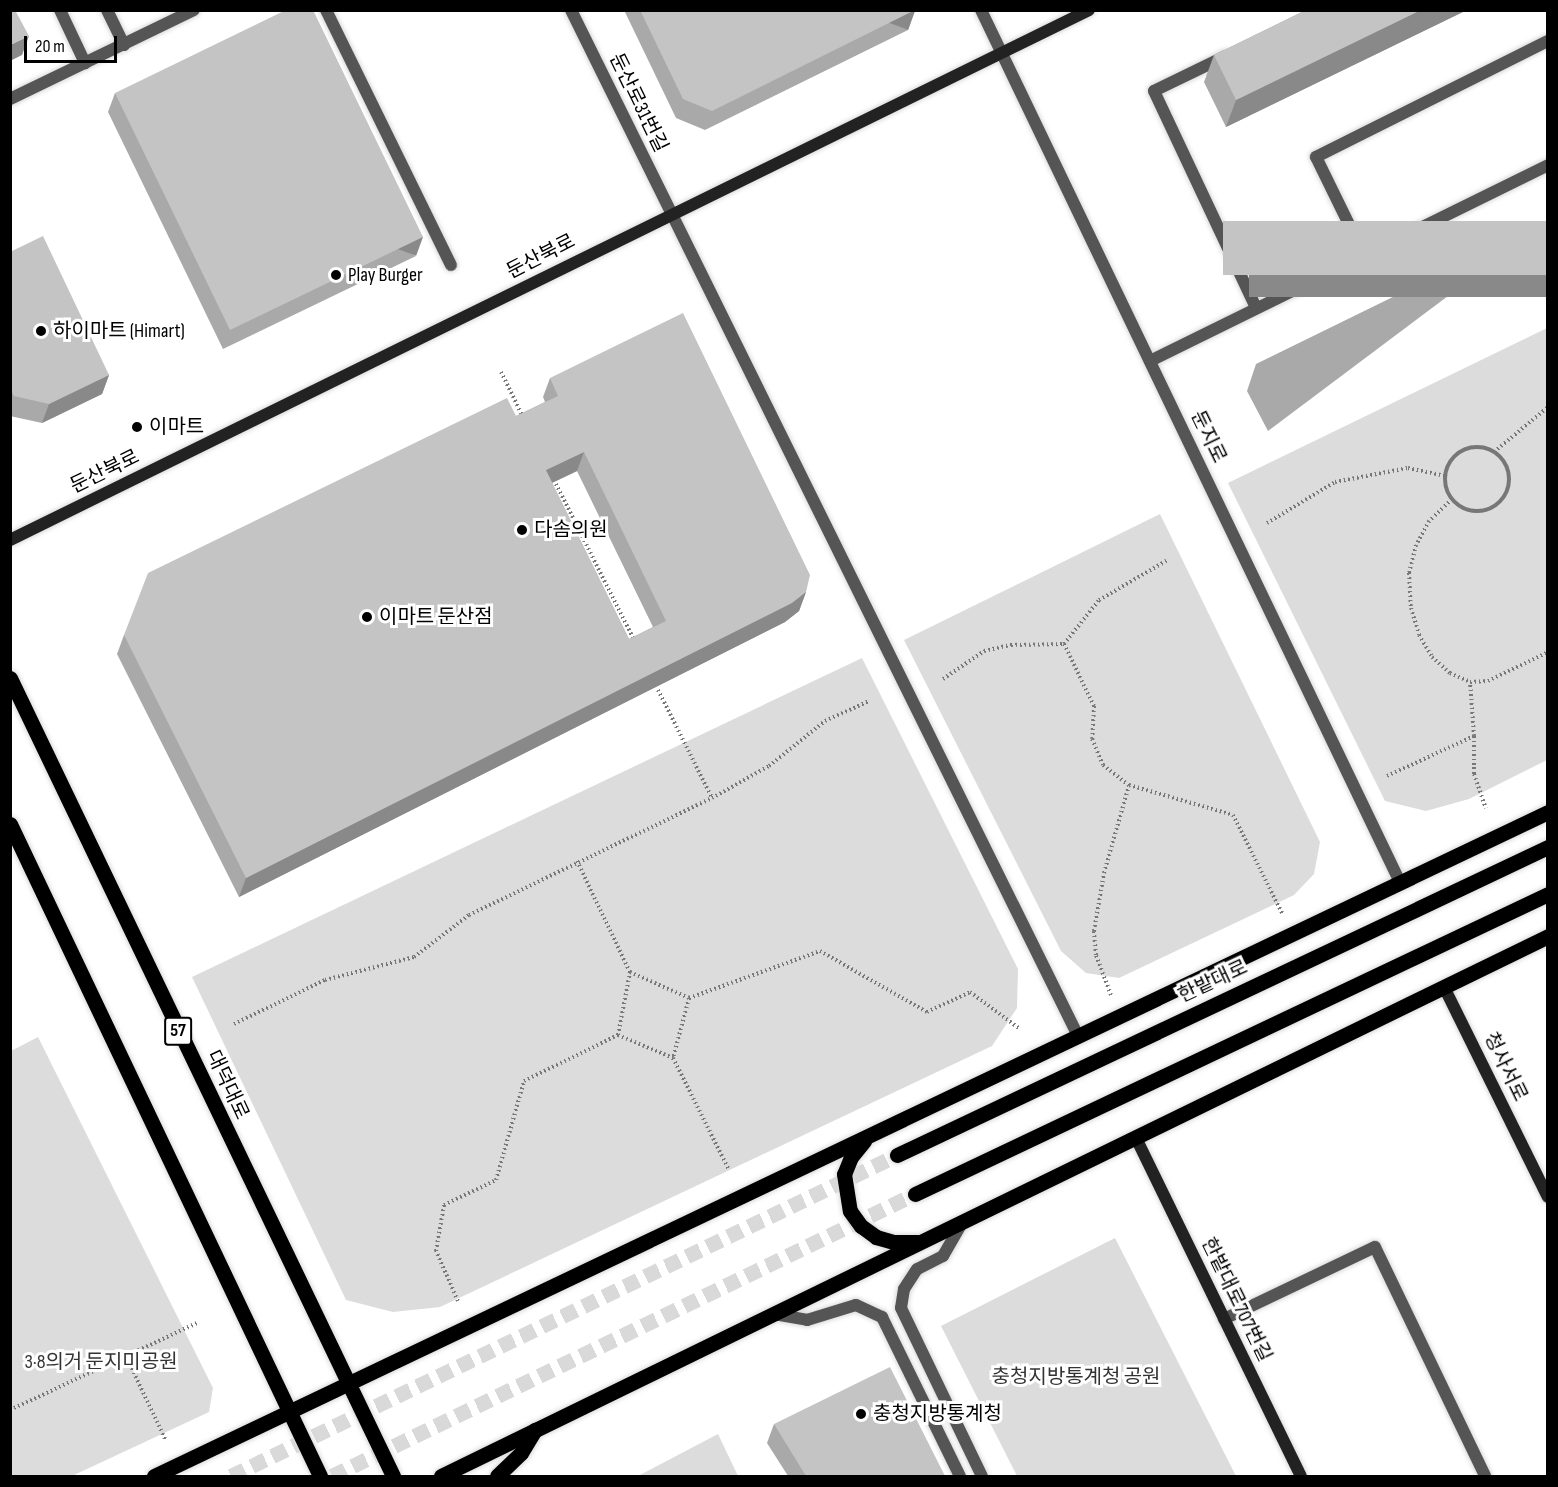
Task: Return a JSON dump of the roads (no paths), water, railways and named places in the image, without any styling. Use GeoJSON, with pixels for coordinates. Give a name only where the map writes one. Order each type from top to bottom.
{"type":"FeatureCollection","features":[{"type":"Feature","properties":{"kind":"main road","name":"대덕대로"},"geometry":{"type":"LineString","coordinates":[[10,678],[393,1476]]}},
{"type":"Feature","properties":{"kind":"main road"},"geometry":{"type":"LineString","coordinates":[[154,1476],[1078,1036],[1399,880],[1548,812]]}},
{"type":"Feature","properties":{"kind":"main road"},"geometry":{"type":"LineString","coordinates":[[10,824],[320,1476]]}},
{"type":"Feature","properties":{"kind":"main road","name":"한밭대로"},"geometry":{"type":"LineString","coordinates":[[897,1155],[1548,847]]}},
{"type":"Feature","properties":{"kind":"main road"},"geometry":{"type":"LineString","coordinates":[[915,1194],[1548,894]]}},
{"type":"Feature","properties":{"kind":"main road"},"geometry":{"type":"LineString","coordinates":[[441,1476],[1137,1140],[1548,936]]}},
{"type":"Feature","properties":{"kind":"main road"},"geometry":{"type":"LineString","coordinates":[[871,1134],[850,1157],[844,1174],[850,1211],[861,1226],[876,1237],[894,1242],[922,1242]]}},
{"type":"Feature","properties":{"kind":"main road"},"geometry":{"type":"LineString","coordinates":[[497,1476],[521,1453],[536,1430]]}},
{"type":"Feature","properties":{"kind":"street"},"geometry":{"type":"LineString","coordinates":[[60,10],[85,63]]}},
{"type":"Feature","properties":{"kind":"street"},"geometry":{"type":"LineString","coordinates":[[107,10],[124,45]]}},
{"type":"Feature","properties":{"kind":"street"},"geometry":{"type":"LineString","coordinates":[[10,99],[194,10]]}},
{"type":"Feature","properties":{"kind":"street"},"geometry":{"type":"LineString","coordinates":[[326,10],[451,265]]}},
{"type":"Feature","properties":{"kind":"street","name":"둔산로31번길"},"geometry":{"type":"LineString","coordinates":[[571,10],[1078,1036]]}},
{"type":"Feature","properties":{"kind":"street","name":"둔지로"},"geometry":{"type":"LineString","coordinates":[[981,10],[1399,880]]}},
{"type":"Feature","properties":{"kind":"street","name":"둔산북로"},"geometry":{"type":"LineString","coordinates":[[10,540],[670,213],[1089,10]]}},
{"type":"Feature","properties":{"kind":"street"},"geometry":{"type":"LineString","coordinates":[[1364,255],[1316,157],[1548,41]]}},
{"type":"Feature","properties":{"kind":"street"},"geometry":{"type":"LineString","coordinates":[[1236,51],[1154,91],[1256,308]]}},
{"type":"Feature","properties":{"kind":"street"},"geometry":{"type":"LineString","coordinates":[[1150,361],[1548,165]]}},
{"type":"Feature","properties":{"kind":"street","name":"청사서로"},"geometry":{"type":"LineString","coordinates":[[1444,987],[1548,1197]]}},
{"type":"Feature","properties":{"kind":"street","name":"한밭대로707번길"},"geometry":{"type":"LineString","coordinates":[[1137,1140],[1301,1476]]}},
{"type":"Feature","properties":{"kind":"street"},"geometry":{"type":"LineString","coordinates":[[962,1223],[943,1256],[917,1269],[904,1289],[901,1308],[982,1476]]}},
{"type":"Feature","properties":{"kind":"street"},"geometry":{"type":"LineString","coordinates":[[1224,1319],[1375,1247],[1485,1476]]}},
{"type":"Feature","properties":{"kind":"street"},"geometry":{"type":"LineString","coordinates":[[774,1314],[807,1320],[856,1305],[882,1317],[960,1476]]}},
{"type":"Feature","properties":{"kind":"tunnel"},"geometry":{"type":"LineString","coordinates":[[231,1476],[897,1155]]}},
{"type":"Feature","properties":{"kind":"tunnel"},"geometry":{"type":"LineString","coordinates":[[332,1476],[915,1194]]}},
{"type":"Feature","properties":{"kind":"place","name":"Play Burger"},"geometry":{"type":"Point","coordinates":[336,275]}},
{"type":"Feature","properties":{"kind":"place","name":"하이마트 (Himart)"},"geometry":{"type":"Point","coordinates":[41,331]}},
{"type":"Feature","properties":{"kind":"place","name":"이마트"},"geometry":{"type":"Point","coordinates":[137,427]}},
{"type":"Feature","properties":{"kind":"place","name":"다솜의원"},"geometry":{"type":"Point","coordinates":[522,530]}},
{"type":"Feature","properties":{"kind":"place","name":"이마트 둔산점"},"geometry":{"type":"Point","coordinates":[367,617]}},
{"type":"Feature","properties":{"kind":"place","name":"충청지방통계청"},"geometry":{"type":"Point","coordinates":[861,1414]}},
{"type":"Feature","properties":{"kind":"park label","name":"3·8의거 둔지미공원"},"geometry":{"type":"Point","coordinates":[101,1362]}},
{"type":"Feature","properties":{"kind":"park label","name":"충청지방통계청 공원"},"geometry":{"type":"Point","coordinates":[1076,1377]}}]}
